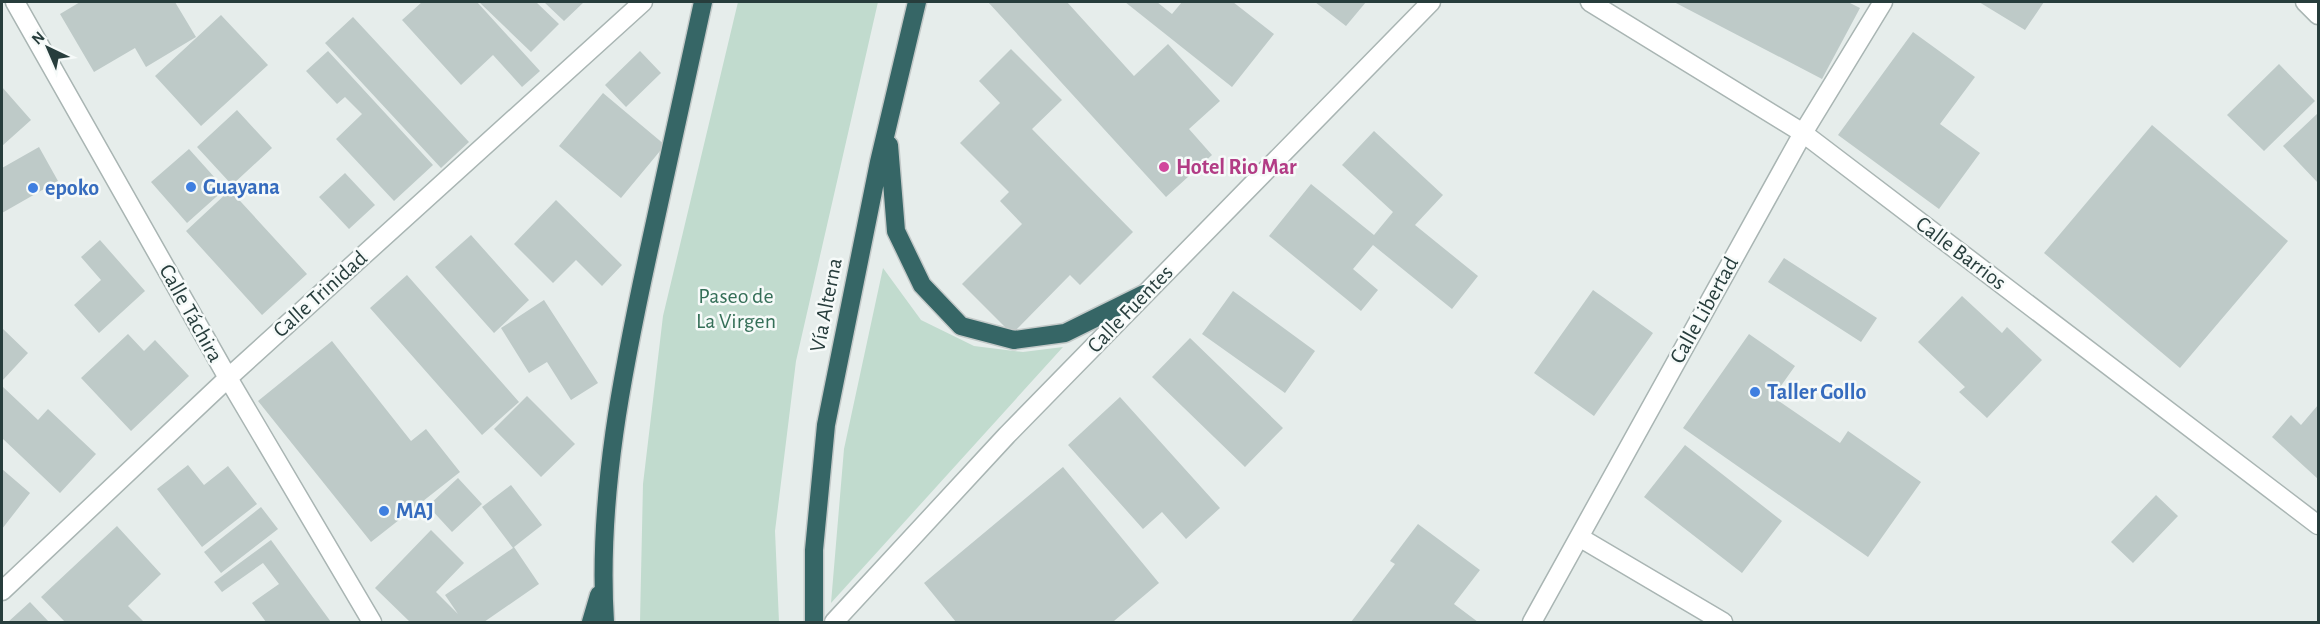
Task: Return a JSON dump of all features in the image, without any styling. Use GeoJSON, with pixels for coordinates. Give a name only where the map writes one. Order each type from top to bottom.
{"type":"FeatureCollection","features":[{"type":"Feature","properties":{"kind":"highway"},"geometry":{"type":"LineString","coordinates":[[605,622],[602,582],[609,479],[624,366],[703,2]]}},
{"type":"Feature","properties":{"kind":"highway","name":"Vía Alterna"},"geometry":{"type":"LineString","coordinates":[[814,622],[814,550],[826,425],[888,127],[917,2]]}},
{"type":"Feature","properties":{"kind":"highway"},"geometry":{"type":"LineString","coordinates":[[888,127],[896,231],[922,285],[961,326],[1014,340],[1065,333],[1144,294]]}},
{"type":"Feature","properties":{"kind":"highway"},"geometry":{"type":"LineString","coordinates":[[591,622],[602,582]]}},
{"type":"Feature","properties":{"kind":"street","name":"Calle Táchira"},"geometry":{"type":"LineString","coordinates":[[15,2],[228,378],[372,622]]}},
{"type":"Feature","properties":{"kind":"street","name":"Calle Trinidad"},"geometry":{"type":"LineString","coordinates":[[2,591],[228,378],[643,2]]}},
{"type":"Feature","properties":{"kind":"street","name":"Calle Fuentes"},"geometry":{"type":"LineString","coordinates":[[834,622],[1006,435],[1431,2]]}},
{"type":"Feature","properties":{"kind":"street","name":"Calle Barrios"},"geometry":{"type":"LineString","coordinates":[[1590,2],[1803,134],[2319,525]]}},
{"type":"Feature","properties":{"kind":"street","name":"Calle Libertad"},"geometry":{"type":"LineString","coordinates":[[1532,622],[1803,134],[1883,2]]}},
{"type":"Feature","properties":{"kind":"street"},"geometry":{"type":"LineString","coordinates":[[2305,2],[2319,15]]}},
{"type":"Feature","properties":{"kind":"street"},"geometry":{"type":"LineString","coordinates":[[1579,537],[1724,622]]}},
{"type":"Feature","properties":{"kind":"green space","name":"Paseo de La Virgen"},"geometry":{"type":"Polygon","coordinates":[[[738,2],[878,2],[796,361],[775,531],[779,622],[640,622],[643,484],[663,316],[738,2]]]}},
{"type":"Feature","properties":{"kind":"green space"},"geometry":{"type":"Polygon","coordinates":[[[883,268],[921,320],[974,346],[1023,352],[1063,347],[831,603],[844,449],[883,268]]]}},
{"type":"Feature","properties":{"kind":"building"},"geometry":{"type":"Polygon","coordinates":[[[80,2],[175,2],[196,37],[146,67],[135,48],[94,72],[60,14],[80,2]]]}},
{"type":"Feature","properties":{"kind":"building"},"geometry":{"type":"Polygon","coordinates":[[[422,2],[477,2],[540,71],[522,87],[493,55],[461,85],[402,20],[422,2]]]}},
{"type":"Feature","properties":{"kind":"building"},"geometry":{"type":"Polygon","coordinates":[[[479,2],[536,2],[559,24],[531,52],[479,2]]]}},
{"type":"Feature","properties":{"kind":"building"},"geometry":{"type":"Polygon","coordinates":[[[544,2],[584,2],[564,21],[544,2]]]}},
{"type":"Feature","properties":{"kind":"building"},"geometry":{"type":"Polygon","coordinates":[[[988,2],[1067,2],[1134,76],[1168,44],[1220,101],[1189,129],[1212,155],[1166,197],[988,2]]]}},
{"type":"Feature","properties":{"kind":"building"},"geometry":{"type":"Polygon","coordinates":[[[1125,2],[1157,2],[1172,14],[1182,2],[1233,2],[1274,34],[1232,87],[1125,2]]]}},
{"type":"Feature","properties":{"kind":"building"},"geometry":{"type":"Polygon","coordinates":[[[1315,2],[1366,2],[1346,26],[1315,2]]]}},
{"type":"Feature","properties":{"kind":"building"},"geometry":{"type":"Polygon","coordinates":[[[1674,2],[1848,2],[1860,8],[1822,79],[1674,2]]]}},
{"type":"Feature","properties":{"kind":"building"},"geometry":{"type":"Polygon","coordinates":[[[1979,2],[2044,2],[2025,30],[1979,2]]]}},
{"type":"Feature","properties":{"kind":"building"},"geometry":{"type":"Polygon","coordinates":[[[221,15],[268,65],[201,126],[155,76],[221,15]]]}},
{"type":"Feature","properties":{"kind":"building"},"geometry":{"type":"Polygon","coordinates":[[[353,17],[469,142],[441,168],[325,43],[353,17]]]}},
{"type":"Feature","properties":{"kind":"building"},"geometry":{"type":"Polygon","coordinates":[[[1913,32],[1975,77],[1940,124],[1980,153],[1939,209],[1838,135],[1913,32]]]}},
{"type":"Feature","properties":{"kind":"building"},"geometry":{"type":"Polygon","coordinates":[[[1011,49],[1062,100],[1032,129],[1133,232],[1080,285],[1070,275],[1012,334],[962,284],[1022,224],[1000,201],[1009,192],[960,143],[1000,103],[979,81],[1011,49]]]}},
{"type":"Feature","properties":{"kind":"building"},"geometry":{"type":"Polygon","coordinates":[[[328,51],[433,165],[394,201],[336,139],[362,114],[345,97],[337,104],[306,71],[328,51]]]}},
{"type":"Feature","properties":{"kind":"building"},"geometry":{"type":"Polygon","coordinates":[[[640,51],[661,73],[626,107],[605,85],[640,51]]]}},
{"type":"Feature","properties":{"kind":"building"},"geometry":{"type":"Polygon","coordinates":[[[2279,64],[2315,101],[2264,151],[2227,115],[2279,64]]]}},
{"type":"Feature","properties":{"kind":"building"},"geometry":{"type":"Polygon","coordinates":[[[2,87],[31,120],[2,146],[2,87]]]}},
{"type":"Feature","properties":{"kind":"building"},"geometry":{"type":"Polygon","coordinates":[[[603,93],[665,145],[621,198],[559,146],[603,93]]]}},
{"type":"Feature","properties":{"kind":"building"},"geometry":{"type":"Polygon","coordinates":[[[237,110],[272,148],[232,185],[197,147],[237,110]]]}},
{"type":"Feature","properties":{"kind":"building"},"geometry":{"type":"Polygon","coordinates":[[[2318,113],[2318,183],[2283,146],[2318,113]]]}},
{"type":"Feature","properties":{"kind":"building"},"geometry":{"type":"Polygon","coordinates":[[[2152,125],[2288,241],[2180,368],[2044,253],[2152,125]]]}},
{"type":"Feature","properties":{"kind":"building"},"geometry":{"type":"Polygon","coordinates":[[[1374,131],[1443,195],[1415,225],[1478,276],[1452,309],[1373,245],[1353,269],[1378,290],[1361,311],[1269,236],[1311,184],[1374,235],[1393,212],[1342,165],[1374,131]]]}},
{"type":"Feature","properties":{"kind":"building"},"geometry":{"type":"Polygon","coordinates":[[[39,147],[58,181],[2,213],[2,168],[39,147]]]}},
{"type":"Feature","properties":{"kind":"building"},"geometry":{"type":"Polygon","coordinates":[[[189,149],[225,189],[187,223],[151,182],[189,149]]]}},
{"type":"Feature","properties":{"kind":"building"},"geometry":{"type":"Polygon","coordinates":[[[345,173],[375,205],[349,229],[319,197],[345,173]]]}},
{"type":"Feature","properties":{"kind":"building"},"geometry":{"type":"Polygon","coordinates":[[[230,190],[307,274],[262,315],[186,231],[230,190]]]}},
{"type":"Feature","properties":{"kind":"building"},"geometry":{"type":"Polygon","coordinates":[[[556,200],[622,265],[602,286],[576,260],[553,283],[514,244],[556,200]]]}},
{"type":"Feature","properties":{"kind":"building"},"geometry":{"type":"Polygon","coordinates":[[[471,235],[529,300],[494,333],[435,267],[471,235]]]}},
{"type":"Feature","properties":{"kind":"building"},"geometry":{"type":"Polygon","coordinates":[[[100,240],[145,291],[99,333],[74,305],[101,280],[81,257],[100,240]]]}},
{"type":"Feature","properties":{"kind":"building"},"geometry":{"type":"Polygon","coordinates":[[[1784,258],[1877,318],[1861,342],[1768,282],[1784,258]]]}},
{"type":"Feature","properties":{"kind":"building"},"geometry":{"type":"Polygon","coordinates":[[[407,275],[519,402],[482,435],[370,308],[407,275]]]}},
{"type":"Feature","properties":{"kind":"building"},"geometry":{"type":"Polygon","coordinates":[[[1593,290],[1653,333],[1594,416],[1534,373],[1593,290]]]}},
{"type":"Feature","properties":{"kind":"building"},"geometry":{"type":"Polygon","coordinates":[[[1233,291],[1315,351],[1285,393],[1202,334],[1233,291]]]}},
{"type":"Feature","properties":{"kind":"building"},"geometry":{"type":"Polygon","coordinates":[[[1962,296],[2002,333],[2007,327],[2042,360],[1987,418],[1959,392],[1965,387],[1918,342],[1962,296]]]}},
{"type":"Feature","properties":{"kind":"building"},"geometry":{"type":"Polygon","coordinates":[[[544,300],[598,383],[571,400],[547,362],[529,373],[501,328],[544,300]]]}},
{"type":"Feature","properties":{"kind":"building"},"geometry":{"type":"Polygon","coordinates":[[[2,328],[28,353],[2,381],[2,328]]]}},
{"type":"Feature","properties":{"kind":"building"},"geometry":{"type":"Polygon","coordinates":[[[128,334],[144,351],[155,340],[189,376],[131,431],[81,378],[128,334]]]}},
{"type":"Feature","properties":{"kind":"building"},"geometry":{"type":"Polygon","coordinates":[[[1749,334],[1795,366],[1773,397],[1840,443],[1848,431],[1921,482],[1868,557],[1683,428],[1749,334]]]}},
{"type":"Feature","properties":{"kind":"building"},"geometry":{"type":"Polygon","coordinates":[[[1190,338],[1283,428],[1245,467],[1152,377],[1190,338]]]}},
{"type":"Feature","properties":{"kind":"building"},"geometry":{"type":"Polygon","coordinates":[[[332,341],[411,441],[426,429],[460,472],[371,542],[258,401],[332,341]]]}},
{"type":"Feature","properties":{"kind":"building"},"geometry":{"type":"Polygon","coordinates":[[[2,386],[38,420],[48,409],[96,454],[60,493],[2,438],[2,386]]]}},
{"type":"Feature","properties":{"kind":"building"},"geometry":{"type":"Polygon","coordinates":[[[527,396],[575,444],[541,477],[494,429],[527,396]]]}},
{"type":"Feature","properties":{"kind":"building"},"geometry":{"type":"Polygon","coordinates":[[[1120,397],[1220,508],[1186,539],[1162,512],[1143,529],[1068,445],[1120,397]]]}},
{"type":"Feature","properties":{"kind":"building"},"geometry":{"type":"Polygon","coordinates":[[[2318,405],[2318,479],[2272,437],[2291,415],[2301,425],[2318,405]]]}},
{"type":"Feature","properties":{"kind":"building"},"geometry":{"type":"Polygon","coordinates":[[[1685,445],[1782,521],[1742,573],[1644,497],[1685,445]]]}},
{"type":"Feature","properties":{"kind":"building"},"geometry":{"type":"Polygon","coordinates":[[[188,465],[204,485],[228,466],[257,504],[202,547],[157,489],[188,465]]]}},
{"type":"Feature","properties":{"kind":"building"},"geometry":{"type":"Polygon","coordinates":[[[1063,467],[1159,583],[1115,622],[956,622],[924,583],[1063,467]]]}},
{"type":"Feature","properties":{"kind":"building"},"geometry":{"type":"Polygon","coordinates":[[[2,469],[30,493],[2,529],[2,469]]]}},
{"type":"Feature","properties":{"kind":"building"},"geometry":{"type":"Polygon","coordinates":[[[458,478],[482,504],[452,532],[428,506],[458,478]]]}},
{"type":"Feature","properties":{"kind":"building"},"geometry":{"type":"Polygon","coordinates":[[[511,485],[542,525],[514,547],[539,584],[484,622],[410,622],[375,588],[431,530],[464,563],[436,592],[458,614],[445,595],[513,548],[482,507],[511,485]]]}},
{"type":"Feature","properties":{"kind":"building"},"geometry":{"type":"Polygon","coordinates":[[[2156,495],[2178,516],[2133,563],[2111,542],[2156,495]]]}},
{"type":"Feature","properties":{"kind":"building"},"geometry":{"type":"Polygon","coordinates":[[[261,507],[278,529],[221,573],[204,552],[261,507]]]}},
{"type":"Feature","properties":{"kind":"building"},"geometry":{"type":"Polygon","coordinates":[[[1418,524],[1480,570],[1454,604],[1478,622],[1351,622],[1395,564],[1390,561],[1418,524]]]}},
{"type":"Feature","properties":{"kind":"building"},"geometry":{"type":"Polygon","coordinates":[[[117,526],[161,574],[128,606],[144,622],[65,622],[41,597],[117,526]]]}},
{"type":"Feature","properties":{"kind":"building"},"geometry":{"type":"Polygon","coordinates":[[[271,540],[331,622],[266,622],[252,603],[279,584],[263,563],[222,592],[214,582],[271,540]]]}},
{"type":"Feature","properties":{"kind":"building"},"geometry":{"type":"Polygon","coordinates":[[[30,602],[49,622],[8,622],[30,602]]]}},
{"type":"Feature","properties":{"kind":"place","name":"Hotel Rio Mar"},"geometry":{"type":"Point","coordinates":[1164,167]}},
{"type":"Feature","properties":{"kind":"place","name":"Guayana"},"geometry":{"type":"Point","coordinates":[191,187]}},
{"type":"Feature","properties":{"kind":"place","name":"epoko"},"geometry":{"type":"Point","coordinates":[33,188]}},
{"type":"Feature","properties":{"kind":"place","name":"Taller Gollo"},"geometry":{"type":"Point","coordinates":[1755,392]}},
{"type":"Feature","properties":{"kind":"place","name":"MAJ"},"geometry":{"type":"Point","coordinates":[384,511]}}]}
